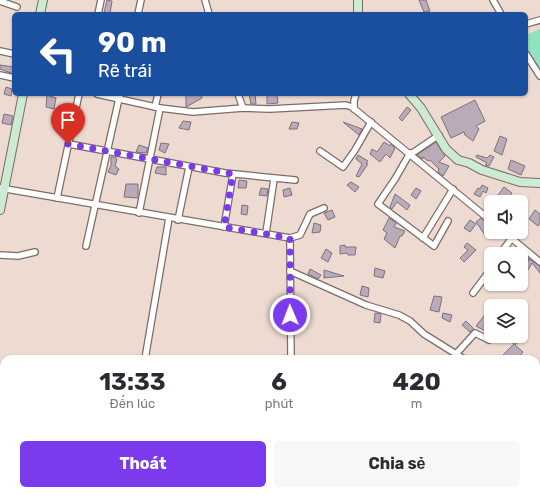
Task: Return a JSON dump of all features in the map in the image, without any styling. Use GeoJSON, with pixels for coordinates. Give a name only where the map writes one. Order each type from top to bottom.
{"type":"FeatureCollection","features":[{"type":"Feature","properties":{"kind":"street"},"geometry":{"type":"LineString","coordinates":[[40,12],[43,0]]}},
{"type":"Feature","properties":{"kind":"street"},"geometry":{"type":"LineString","coordinates":[[98,12],[101,0]]}},
{"type":"Feature","properties":{"kind":"street"},"geometry":{"type":"LineString","coordinates":[[138,12],[141,0]]}},
{"type":"Feature","properties":{"kind":"street"},"geometry":{"type":"LineString","coordinates":[[206,0],[209,12]]}},
{"type":"Feature","properties":{"kind":"street"},"geometry":{"type":"LineString","coordinates":[[358,0],[358,12]]}},
{"type":"Feature","properties":{"kind":"street"},"geometry":{"type":"LineString","coordinates":[[493,0],[500,12]]}},
{"type":"Feature","properties":{"kind":"street"},"geometry":{"type":"LineString","coordinates":[[0,1],[17,7]]}},
{"type":"Feature","properties":{"kind":"street"},"geometry":{"type":"LineString","coordinates":[[528,23],[540,20]]}},
{"type":"Feature","properties":{"kind":"street"},"geometry":{"type":"LineString","coordinates":[[0,51],[12,54]]}},
{"type":"Feature","properties":{"kind":"street"},"geometry":{"type":"LineString","coordinates":[[528,57],[540,76]]}},
{"type":"Feature","properties":{"kind":"street"},"geometry":{"type":"LineString","coordinates":[[0,75],[12,78]]}},
{"type":"Feature","properties":{"kind":"street"},"geometry":{"type":"LineString","coordinates":[[0,210],[2,188],[23,96]]}},
{"type":"Feature","properties":{"kind":"street"},"geometry":{"type":"LineString","coordinates":[[58,198],[79,96]]}},
{"type":"Feature","properties":{"kind":"street"},"geometry":{"type":"LineString","coordinates":[[86,246],[120,96],[158,107],[194,112],[243,108],[270,109],[346,105],[371,122],[484,215]]}},
{"type":"Feature","properties":{"kind":"street"},"geometry":{"type":"LineString","coordinates":[[139,213],[158,107],[158,96]]}},
{"type":"Feature","properties":{"kind":"street"},"geometry":{"type":"LineString","coordinates":[[239,96],[243,108]]}},
{"type":"Feature","properties":{"kind":"street"},"geometry":{"type":"LineString","coordinates":[[346,105],[354,96]]}},
{"type":"Feature","properties":{"kind":"street"},"geometry":{"type":"LineString","coordinates":[[354,109],[355,96]]}},
{"type":"Feature","properties":{"kind":"street"},"geometry":{"type":"LineString","coordinates":[[411,96],[421,108],[446,149],[458,160],[469,163],[482,170],[520,182],[540,183]]}},
{"type":"Feature","properties":{"kind":"street"},"geometry":{"type":"LineString","coordinates":[[320,151],[343,167],[355,150],[371,122]]}},
{"type":"Feature","properties":{"kind":"street"},"geometry":{"type":"LineString","coordinates":[[439,136],[410,154],[378,204],[434,246],[448,221]]}},
{"type":"Feature","properties":{"kind":"street"},"geometry":{"type":"LineString","coordinates":[[68,144],[149,160],[233,174],[295,180]]}},
{"type":"Feature","properties":{"kind":"street"},"geometry":{"type":"LineString","coordinates":[[178,220],[189,167]]}},
{"type":"Feature","properties":{"kind":"street"},"geometry":{"type":"LineString","coordinates":[[224,227],[233,174]]}},
{"type":"Feature","properties":{"kind":"street"},"geometry":{"type":"LineString","coordinates":[[266,233],[274,179]]}},
{"type":"Feature","properties":{"kind":"street"},"geometry":{"type":"LineString","coordinates":[[2,188],[178,220],[290,238],[300,235],[310,214],[324,208]]}},
{"type":"Feature","properties":{"kind":"street"},"geometry":{"type":"LineString","coordinates":[[423,238],[453,189]]}},
{"type":"Feature","properties":{"kind":"street"},"geometry":{"type":"LineString","coordinates":[[146,355],[169,218]]}},
{"type":"Feature","properties":{"kind":"street"},"geometry":{"type":"LineString","coordinates":[[290,238],[291,355]]}},
{"type":"Feature","properties":{"kind":"street"},"geometry":{"type":"LineString","coordinates":[[513,239],[540,262]]}},
{"type":"Feature","properties":{"kind":"street"},"geometry":{"type":"LineString","coordinates":[[0,256],[18,256],[35,252]]}},
{"type":"Feature","properties":{"kind":"street"},"geometry":{"type":"LineString","coordinates":[[290,272],[366,305],[399,315],[410,321],[424,334],[456,354],[475,333],[484,338]]}},
{"type":"Feature","properties":{"kind":"street"},"geometry":{"type":"LineString","coordinates":[[473,293],[484,278]]}},
{"type":"Feature","properties":{"kind":"green space"},"geometry":{"type":"Polygon","coordinates":[[[540,29],[540,70],[528,54],[528,34],[540,29]]]}},
{"type":"Feature","properties":{"kind":"building"},"geometry":{"type":"Polygon","coordinates":[[[107,0],[112,1],[110,12],[104,12],[107,0]]]}},
{"type":"Feature","properties":{"kind":"building"},"geometry":{"type":"Polygon","coordinates":[[[419,0],[426,0],[430,11],[424,12],[419,0]]]}},
{"type":"Feature","properties":{"kind":"building"},"geometry":{"type":"Polygon","coordinates":[[[0,65],[12,67],[12,73],[0,69],[0,65]]]}},
{"type":"Feature","properties":{"kind":"building"},"geometry":{"type":"Polygon","coordinates":[[[6,87],[12,89],[11,96],[4,94],[6,87]]]}},
{"type":"Feature","properties":{"kind":"building"},"geometry":{"type":"Polygon","coordinates":[[[47,96],[56,98],[54,109],[46,107],[47,96]]]}},
{"type":"Feature","properties":{"kind":"building"},"geometry":{"type":"Polygon","coordinates":[[[186,96],[202,96],[202,98],[186,107],[186,96]]]}},
{"type":"Feature","properties":{"kind":"building"},"geometry":{"type":"Polygon","coordinates":[[[249,96],[255,96],[256,104],[251,104],[249,96]]]}},
{"type":"Feature","properties":{"kind":"building"},"geometry":{"type":"Polygon","coordinates":[[[267,96],[277,96],[278,103],[267,104],[267,96]]]}},
{"type":"Feature","properties":{"kind":"building"},"geometry":{"type":"Polygon","coordinates":[[[475,100],[485,121],[476,126],[479,129],[473,141],[465,135],[464,132],[451,138],[441,117],[475,100]]]}},
{"type":"Feature","properties":{"kind":"building"},"geometry":{"type":"Polygon","coordinates":[[[407,107],[411,110],[402,121],[399,118],[407,107]]]}},
{"type":"Feature","properties":{"kind":"building"},"geometry":{"type":"Polygon","coordinates":[[[4,114],[13,116],[11,125],[2,123],[4,114]]]}},
{"type":"Feature","properties":{"kind":"building"},"geometry":{"type":"Polygon","coordinates":[[[183,121],[191,122],[189,130],[179,128],[183,121]]]}},
{"type":"Feature","properties":{"kind":"building"},"geometry":{"type":"Polygon","coordinates":[[[292,122],[299,123],[297,129],[289,129],[292,122]]]}},
{"type":"Feature","properties":{"kind":"building"},"geometry":{"type":"Polygon","coordinates":[[[343,122],[362,129],[359,135],[343,122]]]}},
{"type":"Feature","properties":{"kind":"building"},"geometry":{"type":"Polygon","coordinates":[[[500,136],[507,139],[502,155],[494,151],[500,136]]]}},
{"type":"Feature","properties":{"kind":"building"},"geometry":{"type":"Polygon","coordinates":[[[384,142],[390,146],[391,144],[395,148],[390,158],[386,154],[380,162],[370,154],[372,149],[377,152],[384,142]]]}},
{"type":"Feature","properties":{"kind":"building"},"geometry":{"type":"Polygon","coordinates":[[[436,142],[445,156],[439,162],[449,166],[443,176],[438,172],[439,169],[430,160],[428,161],[417,155],[436,142]]]}},
{"type":"Feature","properties":{"kind":"building"},"geometry":{"type":"Polygon","coordinates":[[[161,143],[169,144],[165,153],[159,150],[161,143]]]}},
{"type":"Feature","properties":{"kind":"building"},"geometry":{"type":"Polygon","coordinates":[[[139,145],[148,148],[146,153],[136,152],[139,145]]]}},
{"type":"Feature","properties":{"kind":"building"},"geometry":{"type":"Polygon","coordinates":[[[358,155],[368,161],[366,163],[368,164],[359,177],[356,176],[362,164],[356,159],[358,155]]]}},
{"type":"Feature","properties":{"kind":"building"},"geometry":{"type":"Polygon","coordinates":[[[477,155],[487,158],[490,155],[494,157],[489,166],[485,165],[487,163],[476,157],[477,155]]]}},
{"type":"Feature","properties":{"kind":"building"},"geometry":{"type":"Polygon","coordinates":[[[111,157],[115,157],[117,159],[115,166],[119,169],[116,175],[108,172],[111,165],[111,157]]]}},
{"type":"Feature","properties":{"kind":"building"},"geometry":{"type":"Polygon","coordinates":[[[511,160],[525,166],[521,175],[508,169],[511,160]]]}},
{"type":"Feature","properties":{"kind":"building"},"geometry":{"type":"Polygon","coordinates":[[[157,167],[166,167],[166,175],[155,173],[157,167]]]}},
{"type":"Feature","properties":{"kind":"building"},"geometry":{"type":"Polygon","coordinates":[[[239,180],[247,181],[246,188],[238,188],[239,180]]]}},
{"type":"Feature","properties":{"kind":"building"},"geometry":{"type":"Polygon","coordinates":[[[351,182],[359,187],[355,192],[347,185],[351,182]]]}},
{"type":"Feature","properties":{"kind":"building"},"geometry":{"type":"Polygon","coordinates":[[[126,184],[138,184],[138,198],[124,197],[126,184]]]}},
{"type":"Feature","properties":{"kind":"building"},"geometry":{"type":"Polygon","coordinates":[[[482,185],[488,188],[486,193],[483,191],[480,197],[474,194],[482,185]]]}},
{"type":"Feature","properties":{"kind":"building"},"geometry":{"type":"Polygon","coordinates":[[[504,187],[512,193],[510,195],[498,195],[504,187]]]}},
{"type":"Feature","properties":{"kind":"building"},"geometry":{"type":"Polygon","coordinates":[[[261,188],[268,189],[267,196],[259,195],[261,188]]]}},
{"type":"Feature","properties":{"kind":"building"},"geometry":{"type":"Polygon","coordinates":[[[290,188],[292,195],[284,197],[283,190],[290,188]]]}},
{"type":"Feature","properties":{"kind":"building"},"geometry":{"type":"Polygon","coordinates":[[[416,188],[421,191],[416,199],[411,195],[416,188]]]}},
{"type":"Feature","properties":{"kind":"building"},"geometry":{"type":"Polygon","coordinates":[[[395,194],[410,205],[407,210],[397,202],[392,209],[390,207],[395,194]]]}},
{"type":"Feature","properties":{"kind":"building"},"geometry":{"type":"Polygon","coordinates":[[[242,205],[248,206],[247,215],[241,214],[242,205]]]}},
{"type":"Feature","properties":{"kind":"building"},"geometry":{"type":"Polygon","coordinates":[[[332,210],[335,217],[328,220],[324,213],[332,210]]]}},
{"type":"Feature","properties":{"kind":"building"},"geometry":{"type":"Polygon","coordinates":[[[535,210],[540,214],[540,223],[538,226],[529,219],[535,210]]]}},
{"type":"Feature","properties":{"kind":"building"},"geometry":{"type":"Polygon","coordinates":[[[389,218],[396,223],[394,227],[405,231],[402,236],[400,236],[395,248],[384,239],[387,233],[383,230],[389,218]]]}},
{"type":"Feature","properties":{"kind":"building"},"geometry":{"type":"Polygon","coordinates":[[[481,218],[484,221],[484,234],[476,222],[481,218]]]}},
{"type":"Feature","properties":{"kind":"building"},"geometry":{"type":"Polygon","coordinates":[[[470,220],[476,224],[470,232],[464,228],[470,220]]]}},
{"type":"Feature","properties":{"kind":"building"},"geometry":{"type":"Polygon","coordinates":[[[314,223],[321,225],[320,232],[312,233],[314,223]]]}},
{"type":"Feature","properties":{"kind":"building"},"geometry":{"type":"Polygon","coordinates":[[[467,243],[476,250],[464,262],[460,258],[468,250],[464,247],[467,243]]]}},
{"type":"Feature","properties":{"kind":"building"},"geometry":{"type":"Polygon","coordinates":[[[345,245],[345,247],[356,247],[355,255],[348,255],[347,253],[340,254],[340,246],[345,245]]]}},
{"type":"Feature","properties":{"kind":"building"},"geometry":{"type":"Polygon","coordinates":[[[326,249],[332,253],[328,262],[321,258],[326,249]]]}},
{"type":"Feature","properties":{"kind":"building"},"geometry":{"type":"Polygon","coordinates":[[[528,258],[540,266],[540,273],[532,263],[528,270],[528,258]]]}},
{"type":"Feature","properties":{"kind":"building"},"geometry":{"type":"Polygon","coordinates":[[[375,268],[385,271],[383,278],[374,276],[375,268]]]}},
{"type":"Feature","properties":{"kind":"building"},"geometry":{"type":"Polygon","coordinates":[[[310,269],[321,275],[318,279],[308,274],[310,269]]]}},
{"type":"Feature","properties":{"kind":"building"},"geometry":{"type":"Polygon","coordinates":[[[324,270],[344,276],[324,278],[324,270]]]}},
{"type":"Feature","properties":{"kind":"building"},"geometry":{"type":"Polygon","coordinates":[[[362,286],[369,288],[368,297],[360,295],[362,286]]]}},
{"type":"Feature","properties":{"kind":"building"},"geometry":{"type":"Polygon","coordinates":[[[434,296],[442,297],[439,312],[430,310],[434,296]]]}},
{"type":"Feature","properties":{"kind":"building"},"geometry":{"type":"Polygon","coordinates":[[[375,313],[381,314],[380,323],[374,322],[375,313]]]}},
{"type":"Feature","properties":{"kind":"building"},"geometry":{"type":"Polygon","coordinates":[[[443,313],[452,315],[450,322],[442,318],[443,313]]]}},
{"type":"Feature","properties":{"kind":"building"},"geometry":{"type":"Polygon","coordinates":[[[484,316],[484,330],[476,326],[484,316]]]}},
{"type":"Feature","properties":{"kind":"building"},"geometry":{"type":"Polygon","coordinates":[[[466,321],[474,329],[470,332],[462,325],[466,321]]]}},
{"type":"Feature","properties":{"kind":"building"},"geometry":{"type":"Polygon","coordinates":[[[513,343],[517,343],[515,345],[523,352],[520,355],[503,355],[514,344],[513,343]]]}},
{"type":"Feature","properties":{"kind":"route"},"geometry":{"type":"LineString","coordinates":[[68,144],[233,174],[224,227],[290,238],[290,315]]}}]}
